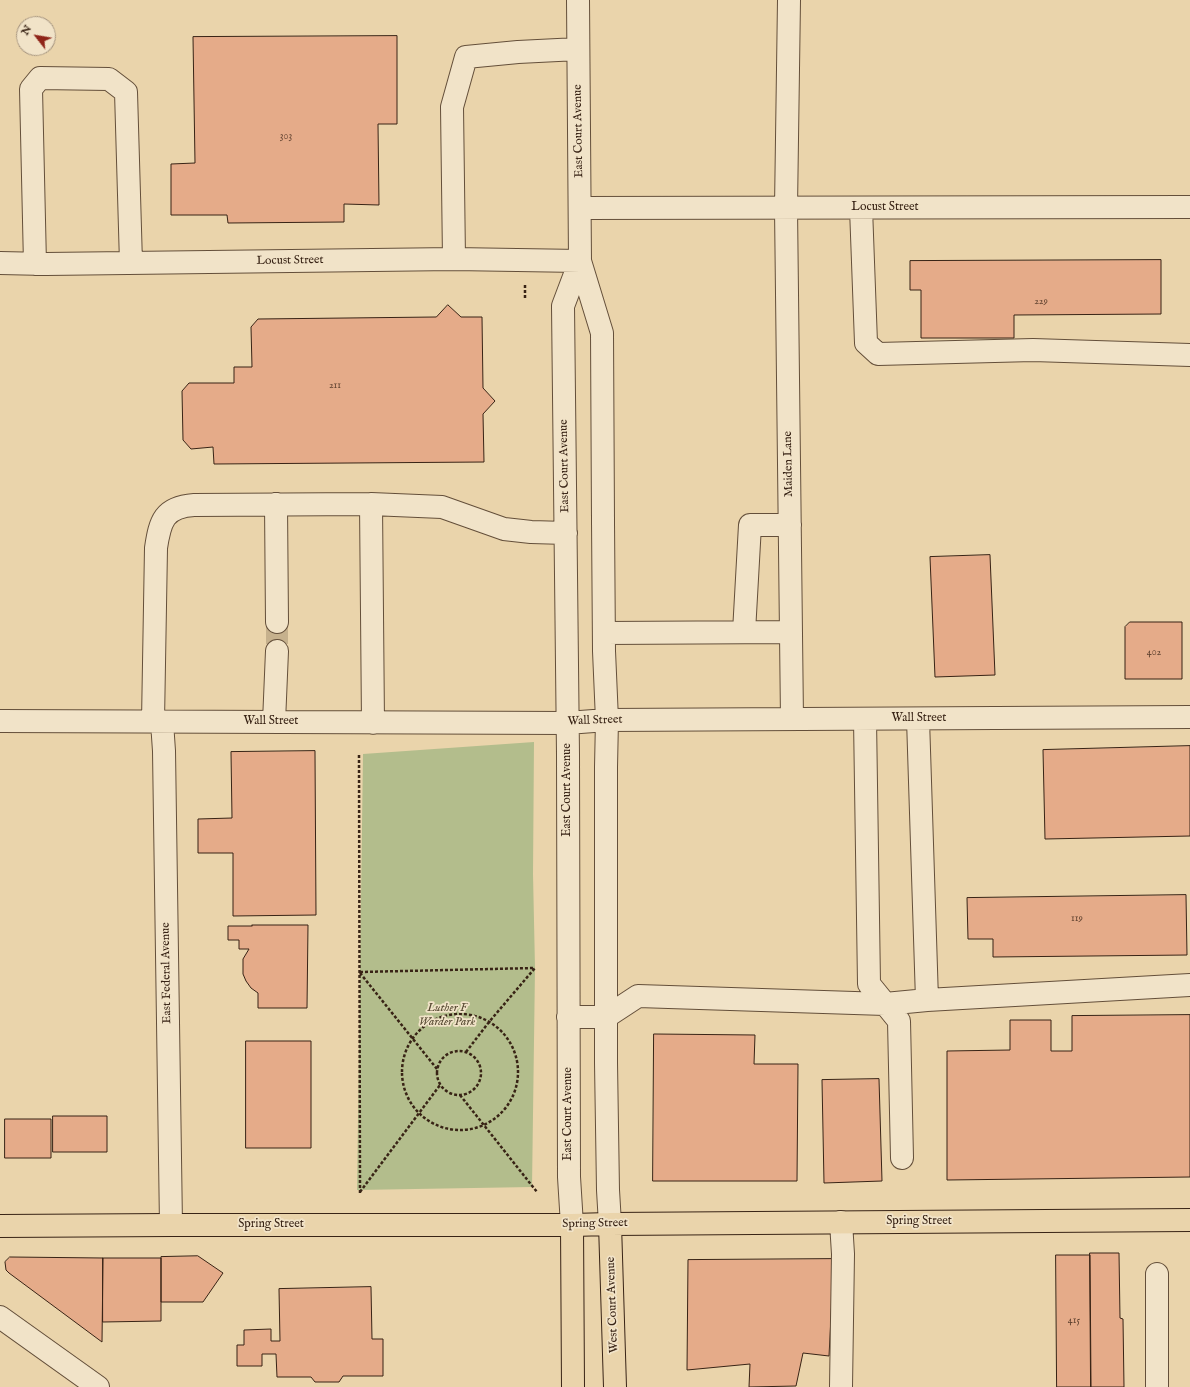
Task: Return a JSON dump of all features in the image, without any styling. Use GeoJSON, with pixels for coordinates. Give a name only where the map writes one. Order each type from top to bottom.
{"type":"FeatureCollection","features":[{"type":"Feature","properties":{"kind":"main road","name":"Spring Street"},"geometry":{"type":"LineString","coordinates":[[0,1226],[572,1225],[1190,1220]]}},
{"type":"Feature","properties":{"kind":"main road","name":"West Court Avenue"},"geometry":{"type":"LineString","coordinates":[[610,1224],[615,1387]]}},
{"type":"Feature","properties":{"kind":"main road"},"geometry":{"type":"LineString","coordinates":[[572,1225],[573,1387]]}},
{"type":"Feature","properties":{"kind":"street","name":"East Court Avenue"},"geometry":{"type":"LineString","coordinates":[[578,0],[580,261],[602,333],[604,633],[607,720],[606,1017],[608,1190],[610,1224]]}},
{"type":"Feature","properties":{"kind":"street","name":"Maiden Lane"},"geometry":{"type":"LineString","coordinates":[[789,0],[786,208],[792,719]]}},
{"type":"Feature","properties":{"kind":"street"},"geometry":{"type":"LineString","coordinates":[[454,259],[452,107],[466,57],[518,52],[578,49]]}},
{"type":"Feature","properties":{"kind":"street"},"geometry":{"type":"LineString","coordinates":[[35,264],[31,89],[40,78],[109,79],[126,92],[131,263]]}},
{"type":"Feature","properties":{"kind":"street","name":"Locust Street"},"geometry":{"type":"LineString","coordinates":[[580,208],[1190,208]]}},
{"type":"Feature","properties":{"kind":"street"},"geometry":{"type":"LineString","coordinates":[[861,208],[866,343],[878,354],[1033,350],[1190,355]]}},
{"type":"Feature","properties":{"kind":"street","name":"Locust Street"},"geometry":{"type":"LineString","coordinates":[[0,263],[35,264],[454,259],[580,261]]}},
{"type":"Feature","properties":{"kind":"street","name":"East Court Avenue"},"geometry":{"type":"LineString","coordinates":[[572,1225],[568,1178],[566,533],[563,306],[580,261]]}},
{"type":"Feature","properties":{"kind":"street"},"geometry":{"type":"LineString","coordinates":[[276,504],[277,622]]}},
{"type":"Feature","properties":{"kind":"street"},"geometry":{"type":"LineString","coordinates":[[371,504],[373,723]]}},
{"type":"Feature","properties":{"kind":"street","name":"East Federal Avenue"},"geometry":{"type":"LineString","coordinates":[[171,1225],[164,751],[158,722],[156,548],[158,532],[164,518],[172,510],[182,506],[371,504],[442,507],[504,529],[531,532],[566,533]]}},
{"type":"Feature","properties":{"kind":"street"},"geometry":{"type":"LineString","coordinates":[[744,632],[750,525],[790,525]]}},
{"type":"Feature","properties":{"kind":"street"},"geometry":{"type":"LineString","coordinates":[[604,633],[792,632]]}},
{"type":"Feature","properties":{"kind":"street"},"geometry":{"type":"LineString","coordinates":[[274,722],[277,651]]}},
{"type":"Feature","properties":{"kind":"street","name":"Wall Street"},"geometry":{"type":"LineString","coordinates":[[0,721],[567,723],[607,720],[1190,717]]}},
{"type":"Feature","properties":{"kind":"street"},"geometry":{"type":"LineString","coordinates":[[865,719],[869,984],[899,1021],[902,1158]]}},
{"type":"Feature","properties":{"kind":"street"},"geometry":{"type":"LineString","coordinates":[[918,719],[927,1000]]}},
{"type":"Feature","properties":{"kind":"street"},"geometry":{"type":"LineString","coordinates":[[568,1017],[606,1017],[638,996],[885,1004],[927,1000],[1190,985]]}},
{"type":"Feature","properties":{"kind":"street"},"geometry":{"type":"LineString","coordinates":[[841,1222],[843,1254],[841,1387]]}},
{"type":"Feature","properties":{"kind":"street"},"geometry":{"type":"LineString","coordinates":[[1157,1274],[1157,1387]]}},
{"type":"Feature","properties":{"kind":"street"},"geometry":{"type":"LineString","coordinates":[[0,1317],[98,1387]]}},
{"type":"Feature","properties":{"kind":"path"},"geometry":{"type":"LineString","coordinates":[[359,755],[360,1193],[440,1085]]}},
{"type":"Feature","properties":{"kind":"path"},"geometry":{"type":"LineString","coordinates":[[360,972],[535,968],[489,1022],[466,1052]]}},
{"type":"Feature","properties":{"kind":"path"},"geometry":{"type":"LineString","coordinates":[[360,972],[437,1069]]}},
{"type":"Feature","properties":{"kind":"path"},"geometry":{"type":"LineString","coordinates":[[462,1014],[489,1022],[501,1032],[511,1044],[516,1060],[518,1075],[514,1091],[507,1105],[497,1117],[483,1126],[466,1130],[449,1130],[433,1124],[419,1114],[410,1104],[405,1091],[402,1078],[402,1064],[406,1051],[413,1039],[422,1028],[434,1020],[447,1016],[462,1014]]}},
{"type":"Feature","properties":{"kind":"path"},"geometry":{"type":"LineString","coordinates":[[453,1051],[466,1052],[472,1055],[480,1066],[480,1080],[472,1091],[466,1094],[452,1094],[445,1091],[440,1085],[436,1075],[439,1063],[453,1051]]}},
{"type":"Feature","properties":{"kind":"path"},"geometry":{"type":"LineString","coordinates":[[460,1095],[483,1126],[537,1192]]}},
{"type":"Feature","properties":{"kind":"green space","name":"Luther F Warder Park"},"geometry":{"type":"Polygon","coordinates":[[[534,742],[533,874],[535,968],[532,1187],[357,1190],[363,754],[534,742]]]}},
{"type":"Feature","properties":{"kind":"building"},"geometry":{"type":"Polygon","coordinates":[[[397,36],[397,124],[378,124],[379,205],[344,204],[344,222],[228,223],[227,215],[171,215],[171,164],[195,163],[193,37],[397,36]]]}},
{"type":"Feature","properties":{"kind":"building"},"geometry":{"type":"Polygon","coordinates":[[[1161,260],[1161,314],[1014,315],[1014,338],[921,338],[921,290],[910,290],[910,261],[1161,260]]]}},
{"type":"Feature","properties":{"kind":"building"},"geometry":{"type":"Polygon","coordinates":[[[448,305],[461,317],[482,317],[483,388],[495,401],[483,414],[484,462],[214,464],[213,447],[191,449],[183,440],[182,391],[189,383],[234,383],[234,367],[252,367],[251,327],[258,319],[436,317],[448,305]]]}},
{"type":"Feature","properties":{"kind":"building"},"geometry":{"type":"Polygon","coordinates":[[[990,555],[995,675],[935,677],[930,557],[990,555]]]}},
{"type":"Feature","properties":{"kind":"building"},"geometry":{"type":"Polygon","coordinates":[[[1130,622],[1182,622],[1182,679],[1125,679],[1125,627],[1130,622]]]}},
{"type":"Feature","properties":{"kind":"building"},"geometry":{"type":"Polygon","coordinates":[[[1190,746],[1190,836],[1045,839],[1043,750],[1190,746]]]}},
{"type":"Feature","properties":{"kind":"building"},"geometry":{"type":"Polygon","coordinates":[[[315,751],[316,915],[233,916],[233,853],[198,853],[198,819],[232,818],[231,752],[315,751]]]}},
{"type":"Feature","properties":{"kind":"building"},"geometry":{"type":"Polygon","coordinates":[[[1186,895],[1187,955],[993,957],[993,939],[968,939],[967,898],[1186,895]]]}},
{"type":"Feature","properties":{"kind":"building"},"geometry":{"type":"Polygon","coordinates":[[[308,925],[307,1008],[258,1008],[258,993],[251,988],[243,974],[243,959],[249,949],[239,949],[239,940],[228,940],[228,926],[308,925]]]}},
{"type":"Feature","properties":{"kind":"building"},"geometry":{"type":"Polygon","coordinates":[[[1190,1015],[1190,1177],[947,1180],[947,1051],[1010,1050],[1010,1020],[1051,1020],[1051,1051],[1072,1051],[1072,1016],[1190,1015]]]}},
{"type":"Feature","properties":{"kind":"building"},"geometry":{"type":"Polygon","coordinates":[[[654,1034],[755,1035],[754,1064],[798,1064],[797,1181],[653,1181],[654,1034]]]}},
{"type":"Feature","properties":{"kind":"building"},"geometry":{"type":"Polygon","coordinates":[[[246,1041],[311,1041],[311,1148],[246,1148],[246,1041]]]}},
{"type":"Feature","properties":{"kind":"building"},"geometry":{"type":"Polygon","coordinates":[[[879,1079],[882,1181],[824,1183],[822,1080],[879,1079]]]}},
{"type":"Feature","properties":{"kind":"building"},"geometry":{"type":"Polygon","coordinates":[[[53,1116],[107,1116],[107,1152],[53,1152],[53,1116]]]}},
{"type":"Feature","properties":{"kind":"building"},"geometry":{"type":"Polygon","coordinates":[[[5,1119],[51,1119],[51,1158],[5,1158],[5,1119]]]}},
{"type":"Feature","properties":{"kind":"building"},"geometry":{"type":"Polygon","coordinates":[[[1090,1253],[1119,1253],[1120,1318],[1123,1319],[1124,1387],[1091,1387],[1090,1253]]]}},
{"type":"Feature","properties":{"kind":"building"},"geometry":{"type":"Polygon","coordinates":[[[1056,1255],[1090,1255],[1091,1387],[1057,1387],[1056,1255]]]}},
{"type":"Feature","properties":{"kind":"building"},"geometry":{"type":"Polygon","coordinates":[[[198,1256],[223,1273],[203,1302],[161,1302],[161,1257],[198,1256]]]}},
{"type":"Feature","properties":{"kind":"building"},"geometry":{"type":"Polygon","coordinates":[[[10,1257],[103,1258],[102,1342],[9,1273],[6,1270],[5,1262],[10,1257]]]}},
{"type":"Feature","properties":{"kind":"building"},"geometry":{"type":"Polygon","coordinates":[[[103,1258],[161,1258],[161,1321],[103,1322],[103,1258]]]}},
{"type":"Feature","properties":{"kind":"building"},"geometry":{"type":"Polygon","coordinates":[[[834,1259],[829,1356],[803,1353],[796,1386],[749,1387],[750,1364],[687,1370],[688,1260],[834,1259]]]}},
{"type":"Feature","properties":{"kind":"building"},"geometry":{"type":"Polygon","coordinates":[[[371,1287],[372,1339],[383,1339],[383,1376],[343,1376],[339,1382],[315,1382],[311,1377],[277,1377],[276,1354],[262,1354],[262,1366],[237,1366],[237,1345],[244,1345],[244,1330],[271,1329],[271,1341],[280,1341],[279,1289],[371,1287]]]}},
{"type":"Feature","properties":{"kind":"tunnel"},"geometry":{"type":"LineString","coordinates":[[277,622],[277,651]]}}]}
